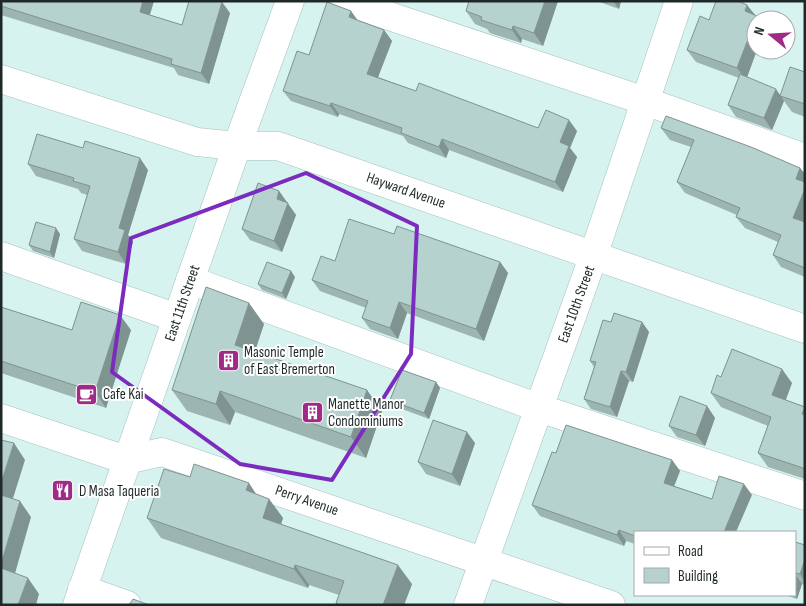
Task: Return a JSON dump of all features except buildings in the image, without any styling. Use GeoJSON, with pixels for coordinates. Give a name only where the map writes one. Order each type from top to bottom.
{"type":"FeatureCollection","features":[{"type":"Feature","properties":{"kind":"street","name":"East 11th Street"},"geometry":{"type":"LineString","coordinates":[[79,597],[237,146],[290,1]]}},
{"type":"Feature","properties":{"kind":"street"},"geometry":{"type":"LineString","coordinates":[[344,1],[644,101],[805,158]]}},
{"type":"Feature","properties":{"kind":"street","name":"East 10th Street"},"geometry":{"type":"LineString","coordinates":[[468,605],[593,255],[679,1]]}},
{"type":"Feature","properties":{"kind":"street","name":"Hayward Avenue"},"geometry":{"type":"LineString","coordinates":[[1,79],[197,142],[237,146],[278,146],[805,329]]}},
{"type":"Feature","properties":{"kind":"street"},"geometry":{"type":"LineString","coordinates":[[1,256],[177,318]]}},
{"type":"Feature","properties":{"kind":"street"},"geometry":{"type":"LineString","coordinates":[[190,280],[539,408],[805,496]]}},
{"type":"Feature","properties":{"kind":"street"},"geometry":{"type":"LineString","coordinates":[[1,418],[126,460]]}},
{"type":"Feature","properties":{"kind":"street","name":"Perry Avenue"},"geometry":{"type":"LineString","coordinates":[[126,460],[162,452],[484,560],[611,605]]}},
{"type":"Feature","properties":{"kind":"street"},"geometry":{"type":"LineString","coordinates":[[79,597],[127,605]]}},
{"type":"Feature","properties":{"kind":"highlighted area"},"geometry":{"type":"Polygon","coordinates":[[[306,173],[417,226],[411,354],[332,480],[240,464],[112,372],[131,238],[306,173]]]}},
{"type":"Feature","properties":{"kind":"place","name":"Masonic Temple of East Bremerton"},"geometry":{"type":"Point","coordinates":[228,361]}},
{"type":"Feature","properties":{"kind":"place","name":"Cafe Kai"},"geometry":{"type":"Point","coordinates":[87,394]}},
{"type":"Feature","properties":{"kind":"place","name":"Manette Manor Condominiums"},"geometry":{"type":"Point","coordinates":[312,413]}},
{"type":"Feature","properties":{"kind":"place","name":"D Masa Taqueria"},"geometry":{"type":"Point","coordinates":[63,491]}}]}
